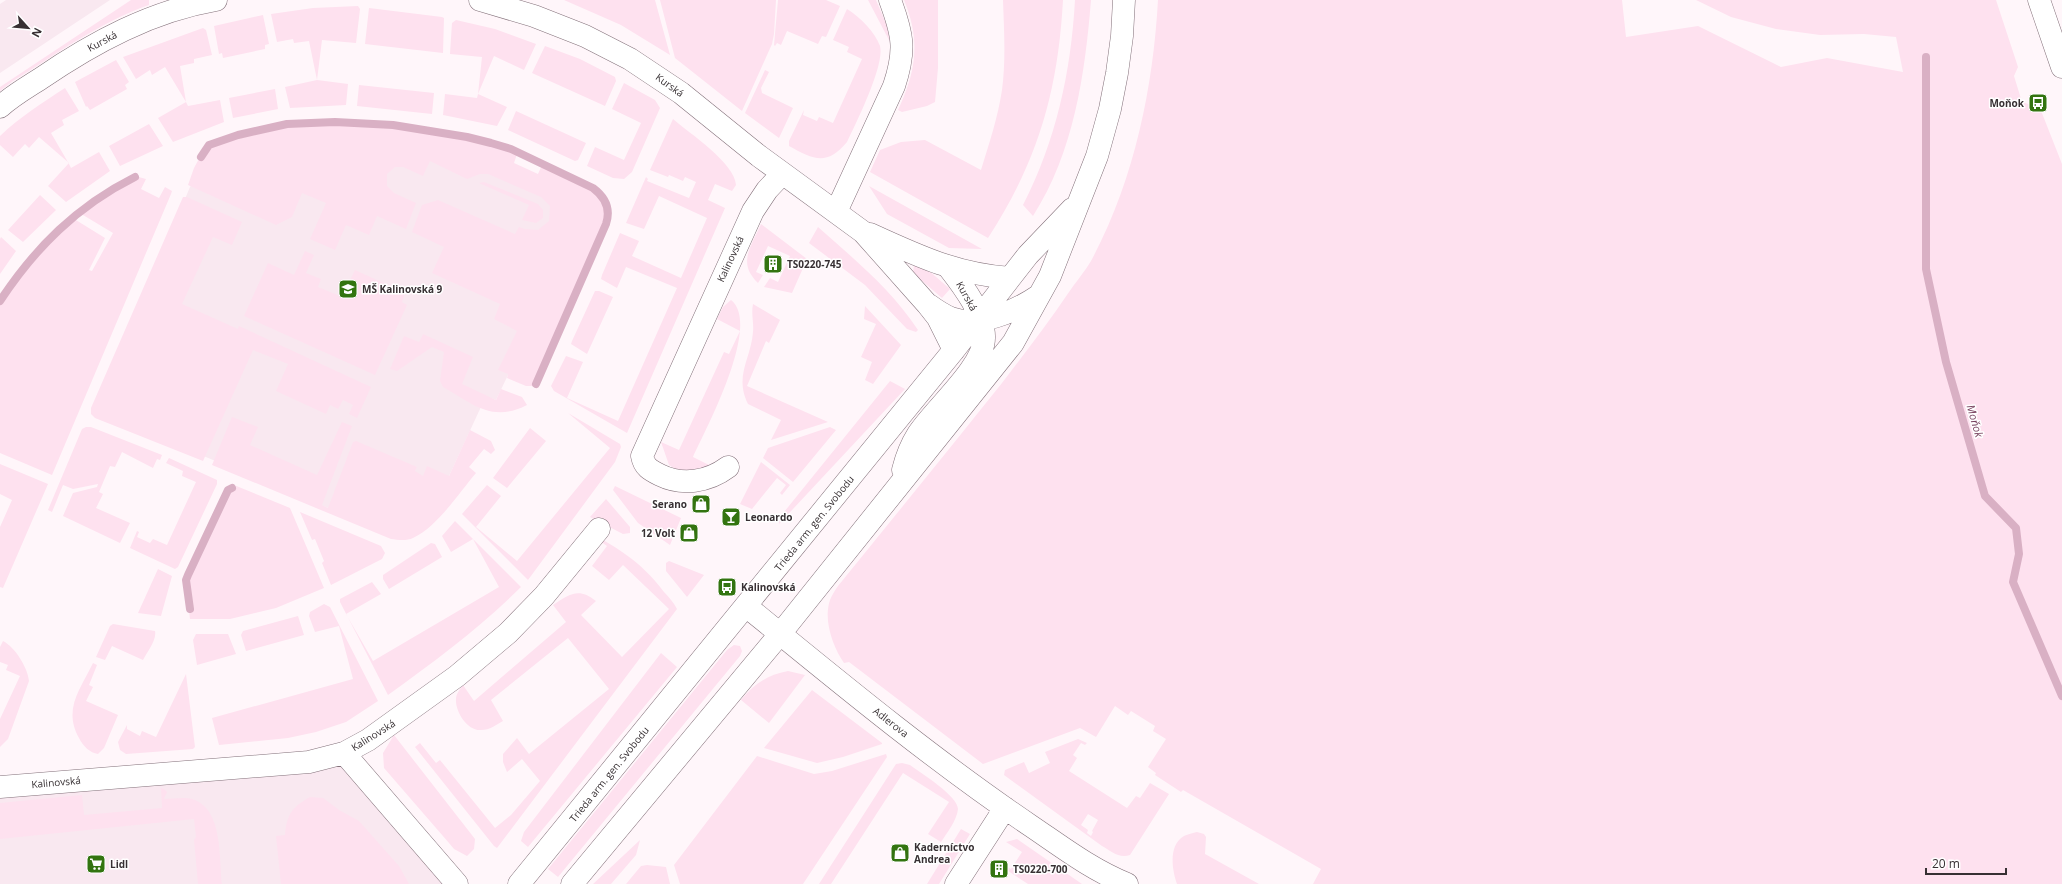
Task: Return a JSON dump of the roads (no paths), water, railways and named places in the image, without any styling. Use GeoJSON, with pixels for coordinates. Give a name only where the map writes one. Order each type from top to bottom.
{"type":"FeatureCollection","features":[{"type":"Feature","properties":{"kind":"main road","name":"Kurská"},"geometry":{"type":"LineString","coordinates":[[0,107],[83,51],[128,27],[165,12],[216,0]]}},
{"type":"Feature","properties":{"kind":"main road","name":"Kurská"},"geometry":{"type":"LineString","coordinates":[[480,0],[534,16],[585,36],[630,59],[681,93],[782,174],[863,232],[938,318],[954,350]]}},
{"type":"Feature","properties":{"kind":"main road"},"geometry":{"type":"LineString","coordinates":[[836,212],[899,72],[902,55],[901,28],[890,0]]}},
{"type":"Feature","properties":{"kind":"main road","name":"Trieda arm. gen. Svobodu"},"geometry":{"type":"LineString","coordinates":[[572,884],[780,634],[1013,342],[1050,276],[1096,156],[1110,109],[1122,36],[1124,0]]}},
{"type":"Feature","properties":{"kind":"main road"},"geometry":{"type":"LineString","coordinates":[[2039,0],[2062,67]]}},
{"type":"Feature","properties":{"kind":"main road","name":"Kalinovská"},"geometry":{"type":"LineString","coordinates":[[728,467],[714,476],[704,479],[675,482],[649,470],[643,464],[642,456],[753,211],[767,190],[782,174]]}},
{"type":"Feature","properties":{"kind":"main road","name":"Trieda arm. gen. Svobodu"},"geometry":{"type":"LineString","coordinates":[[519,884],[954,350],[1028,255],[1080,200]]}},
{"type":"Feature","properties":{"kind":"main road","name":"Kurská"},"geometry":{"type":"LineString","coordinates":[[863,232],[949,268],[971,274],[1010,278]]}},
{"type":"Feature","properties":{"kind":"main road","name":"Kurská"},"geometry":{"type":"LineString","coordinates":[[927,304],[952,318],[979,319],[967,293],[949,268]]}},
{"type":"Feature","properties":{"kind":"main road"},"geometry":{"type":"LineString","coordinates":[[899,485],[904,463],[918,433],[980,354],[984,336],[979,319],[1014,311],[1039,296]]}},
{"type":"Feature","properties":{"kind":"main road","name":"Kalinovská"},"geometry":{"type":"LineString","coordinates":[[0,787],[308,762],[344,753],[368,740],[429,697],[508,633],[544,596],[599,529]]}},
{"type":"Feature","properties":{"kind":"main road","name":"Adlerova"},"geometry":{"type":"LineString","coordinates":[[746,606],[842,684],[1005,808],[1106,876],[1127,884]]}},
{"type":"Feature","properties":{"kind":"main road"},"geometry":{"type":"LineString","coordinates":[[344,753],[457,884]]}},
{"type":"Feature","properties":{"kind":"main road"},"geometry":{"type":"LineString","coordinates":[[956,884],[1005,808]]}},
{"type":"Feature","properties":{"kind":"waterway","name":"Moňok"},"geometry":{"type":"LineString","coordinates":[[1926,57],[1926,269],[1946,362],[1985,496],[2016,528],[2019,554],[2013,582],[2062,696]]}},
{"type":"Feature","properties":{"kind":"waterway"},"geometry":{"type":"LineString","coordinates":[[201,157],[209,145],[238,135],[287,124],[335,122],[393,125],[467,137],[511,149],[593,188],[601,195],[606,204],[608,213],[606,224],[536,384]]}},
{"type":"Feature","properties":{"kind":"waterway"},"geometry":{"type":"LineString","coordinates":[[0,301],[28,263],[59,230],[94,201],[135,177]]}},
{"type":"Feature","properties":{"kind":"waterway"},"geometry":{"type":"LineString","coordinates":[[190,609],[186,580],[228,490],[232,488]]}},
{"type":"Feature","properties":{"kind":"place","name":"Moňok"},"geometry":{"type":"Point","coordinates":[2038,103]}},
{"type":"Feature","properties":{"kind":"place","name":"TS0220-745"},"geometry":{"type":"Point","coordinates":[773,264]}},
{"type":"Feature","properties":{"kind":"place","name":"MŠ Kalinovská 9"},"geometry":{"type":"Point","coordinates":[348,289]}},
{"type":"Feature","properties":{"kind":"place","name":"Serano"},"geometry":{"type":"Point","coordinates":[701,504]}},
{"type":"Feature","properties":{"kind":"place","name":"Leonardo"},"geometry":{"type":"Point","coordinates":[731,517]}},
{"type":"Feature","properties":{"kind":"place","name":"12 Volt"},"geometry":{"type":"Point","coordinates":[689,533]}},
{"type":"Feature","properties":{"kind":"place","name":"Kalinovská"},"geometry":{"type":"Point","coordinates":[727,587]}},
{"type":"Feature","properties":{"kind":"place","name":"Kaderníctvo Andrea"},"geometry":{"type":"Point","coordinates":[900,853]}},
{"type":"Feature","properties":{"kind":"place","name":"Lidl"},"geometry":{"type":"Point","coordinates":[96,864]}},
{"type":"Feature","properties":{"kind":"place","name":"TS0220-700"},"geometry":{"type":"Point","coordinates":[999,869]}}]}
